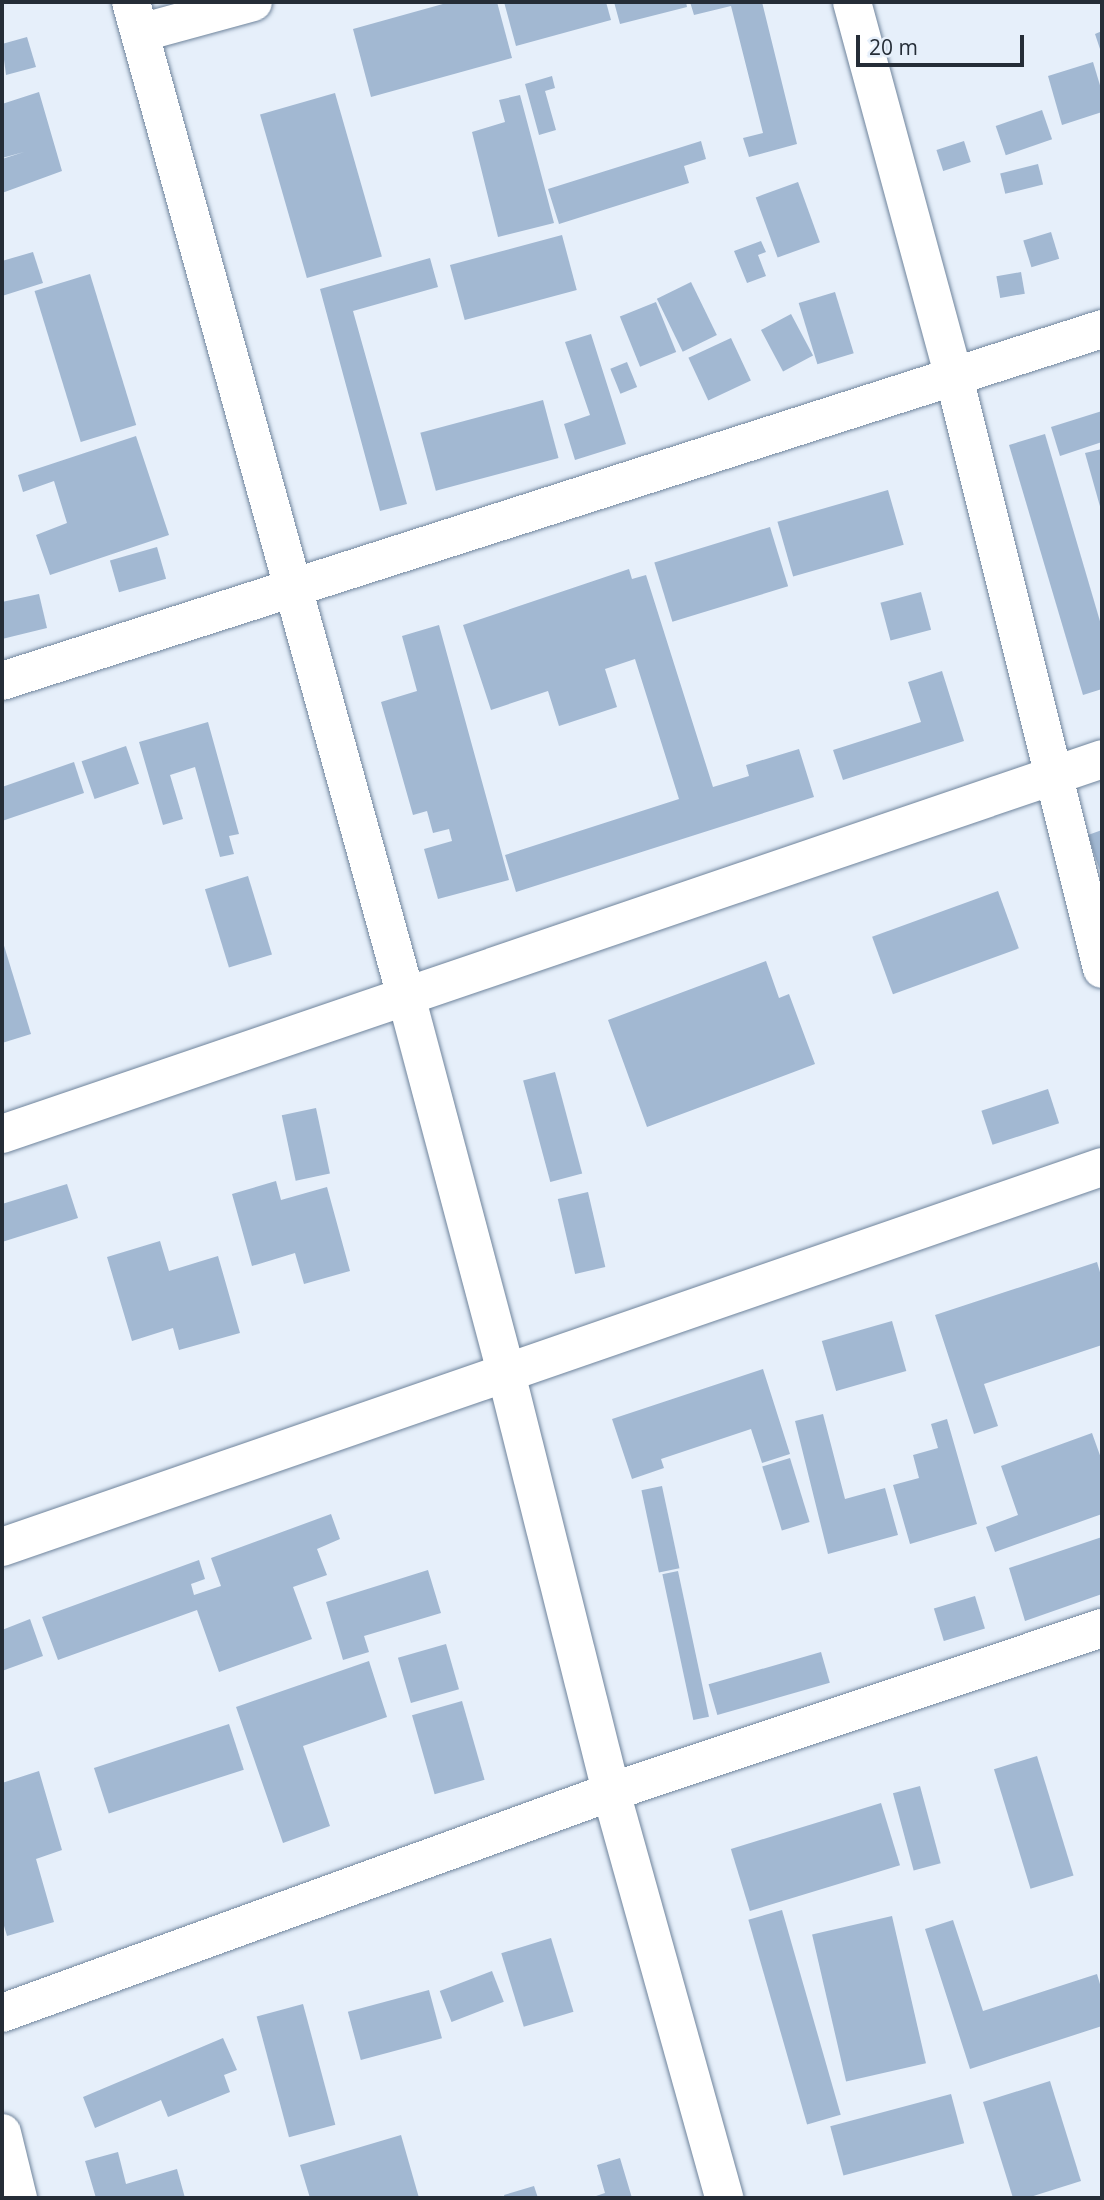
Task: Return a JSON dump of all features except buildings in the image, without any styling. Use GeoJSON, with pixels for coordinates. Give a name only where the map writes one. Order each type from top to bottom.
{"type":"FeatureCollection","features":[{"type":"Feature","properties":{"kind":"street"},"geometry":{"type":"LineString","coordinates":[[253,2],[135,17],[406,996],[506,1373],[611,1792],[724,2198]]}},
{"type":"Feature","properties":{"kind":"street"},"geometry":{"type":"LineString","coordinates":[[852,2],[954,377],[1102,969]]}},
{"type":"Feature","properties":{"kind":"street"},"geometry":{"type":"LineString","coordinates":[[2,681],[1102,330]]}},
{"type":"Feature","properties":{"kind":"street"},"geometry":{"type":"LineString","coordinates":[[2,1134],[1102,759]]}},
{"type":"Feature","properties":{"kind":"street"},"geometry":{"type":"LineString","coordinates":[[2,1546],[1102,1167]]}},
{"type":"Feature","properties":{"kind":"street"},"geometry":{"type":"LineString","coordinates":[[2,2014],[611,1792],[1102,1628]]}},
{"type":"Feature","properties":{"kind":"street"},"geometry":{"type":"LineString","coordinates":[[2,2133],[18,2198]]}}]}
